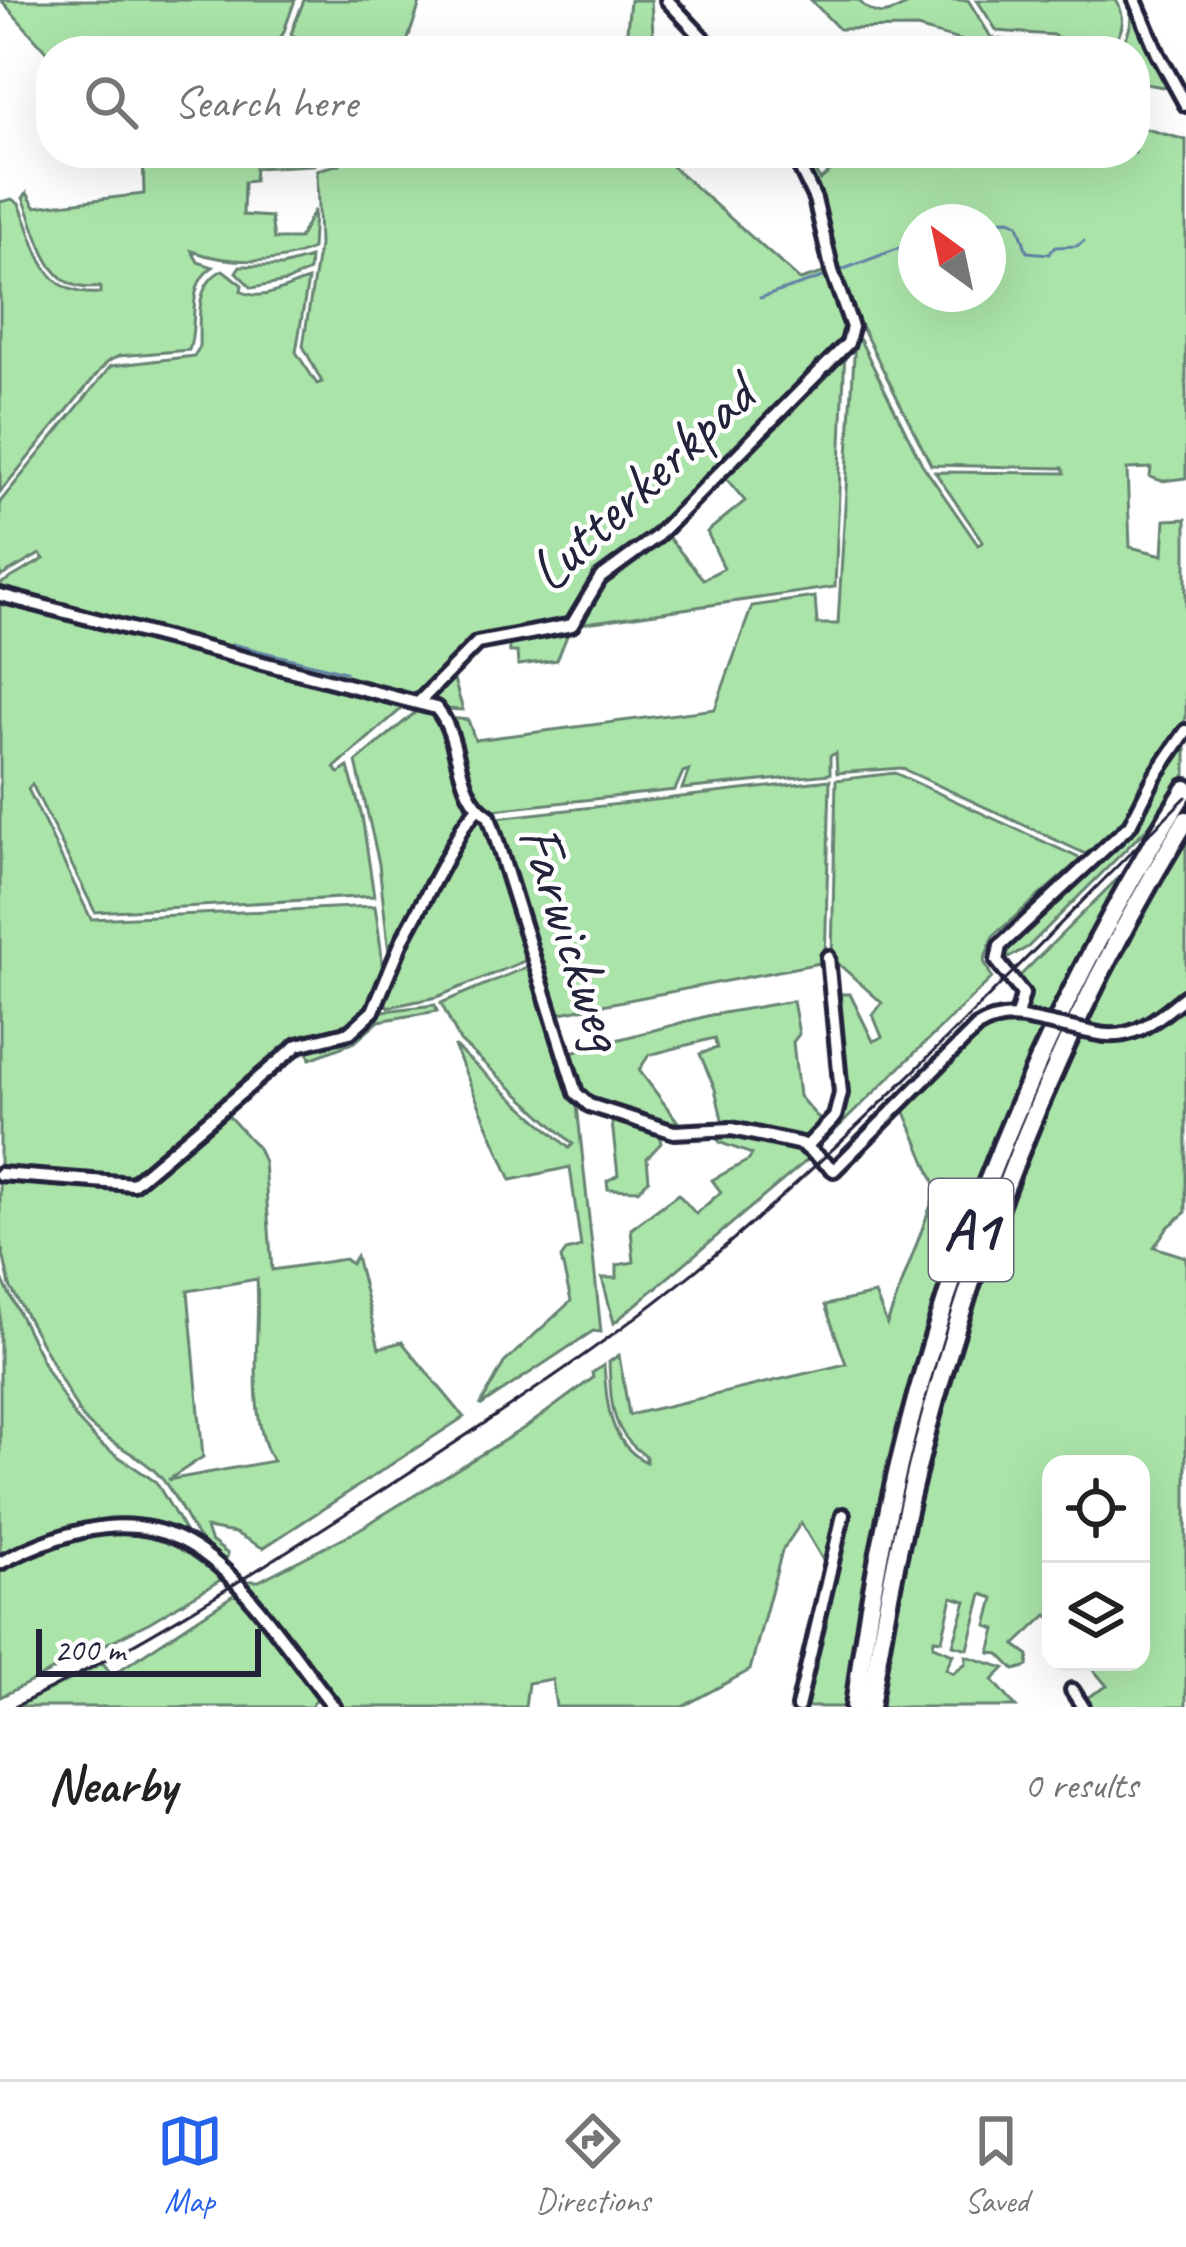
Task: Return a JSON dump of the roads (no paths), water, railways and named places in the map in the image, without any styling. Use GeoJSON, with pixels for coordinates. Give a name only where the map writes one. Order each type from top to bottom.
{"type":"FeatureCollection","features":[{"type":"Feature","properties":{"kind":"highway","name":"A1"},"geometry":{"type":"LineString","coordinates":[[854,1707],[899,1465],[973,1223],[1054,1030],[1186,789]]}},
{"type":"Feature","properties":{"kind":"highway","name":"A1"},"geometry":{"type":"LineString","coordinates":[[870,1707],[906,1502],[973,1267],[1062,1047],[1186,820]]}},
{"type":"Feature","properties":{"kind":"street"},"geometry":{"type":"LineString","coordinates":[[667,0],[701,36]]}},
{"type":"Feature","properties":{"kind":"street"},"geometry":{"type":"LineString","coordinates":[[1136,0],[1186,105]]}},
{"type":"Feature","properties":{"kind":"street","name":"Lutterkerkpad"},"geometry":{"type":"LineString","coordinates":[[420,701],[477,643],[572,625],[600,578],[656,537],[722,466],[805,391],[850,339],[853,327],[832,272],[815,199],[800,168]]}},
{"type":"Feature","properties":{"kind":"street"},"geometry":{"type":"LineString","coordinates":[[0,595],[420,701]]}},
{"type":"Feature","properties":{"kind":"street","name":"Farwickweg"},"geometry":{"type":"LineString","coordinates":[[420,701],[444,717],[477,809],[489,816],[582,1102],[683,1134],[722,1128],[808,1146],[827,1168],[837,1169],[971,1032],[989,1020],[1017,1016]]}},
{"type":"Feature","properties":{"kind":"street"},"geometry":{"type":"LineString","coordinates":[[1186,731],[1155,776],[1130,825],[1000,946],[997,961],[1023,994],[1017,1016],[1112,1037],[1133,1034],[1186,996]]}},
{"type":"Feature","properties":{"kind":"street"},"geometry":{"type":"LineString","coordinates":[[0,1174],[133,1184],[298,1046],[350,1032],[374,1011],[403,939],[477,809]]}},
{"type":"Feature","properties":{"kind":"street"},"geometry":{"type":"LineString","coordinates":[[808,1146],[835,1117],[841,1093],[828,957]]}},
{"type":"Feature","properties":{"kind":"street"},"geometry":{"type":"LineString","coordinates":[[798,1707],[843,1515]]}},
{"type":"Feature","properties":{"kind":"street"},"geometry":{"type":"LineString","coordinates":[[0,1563],[68,1534],[136,1524],[162,1530],[197,1547],[238,1583],[334,1707]]}},
{"type":"Feature","properties":{"kind":"street"},"geometry":{"type":"LineString","coordinates":[[1072,1690],[1083,1707]]}},
{"type":"Feature","properties":{"kind":"waterway"},"geometry":{"type":"LineString","coordinates":[[1006,220],[1018,224],[1027,252],[1049,254],[1055,247],[1084,241]]}},
{"type":"Feature","properties":{"kind":"waterway"},"geometry":{"type":"LineString","coordinates":[[836,272],[898,249]]}},
{"type":"Feature","properties":{"kind":"waterway"},"geometry":{"type":"LineString","coordinates":[[760,298],[829,275]]}},
{"type":"Feature","properties":{"kind":"waterway"},"geometry":{"type":"LineString","coordinates":[[232,644],[345,672]]}},
{"type":"Feature","properties":{"kind":"railway"},"geometry":{"type":"LineString","coordinates":[[14,1707],[149,1635],[281,1555],[513,1405],[654,1303],[744,1230],[858,1125],[1186,797]]}}]}
